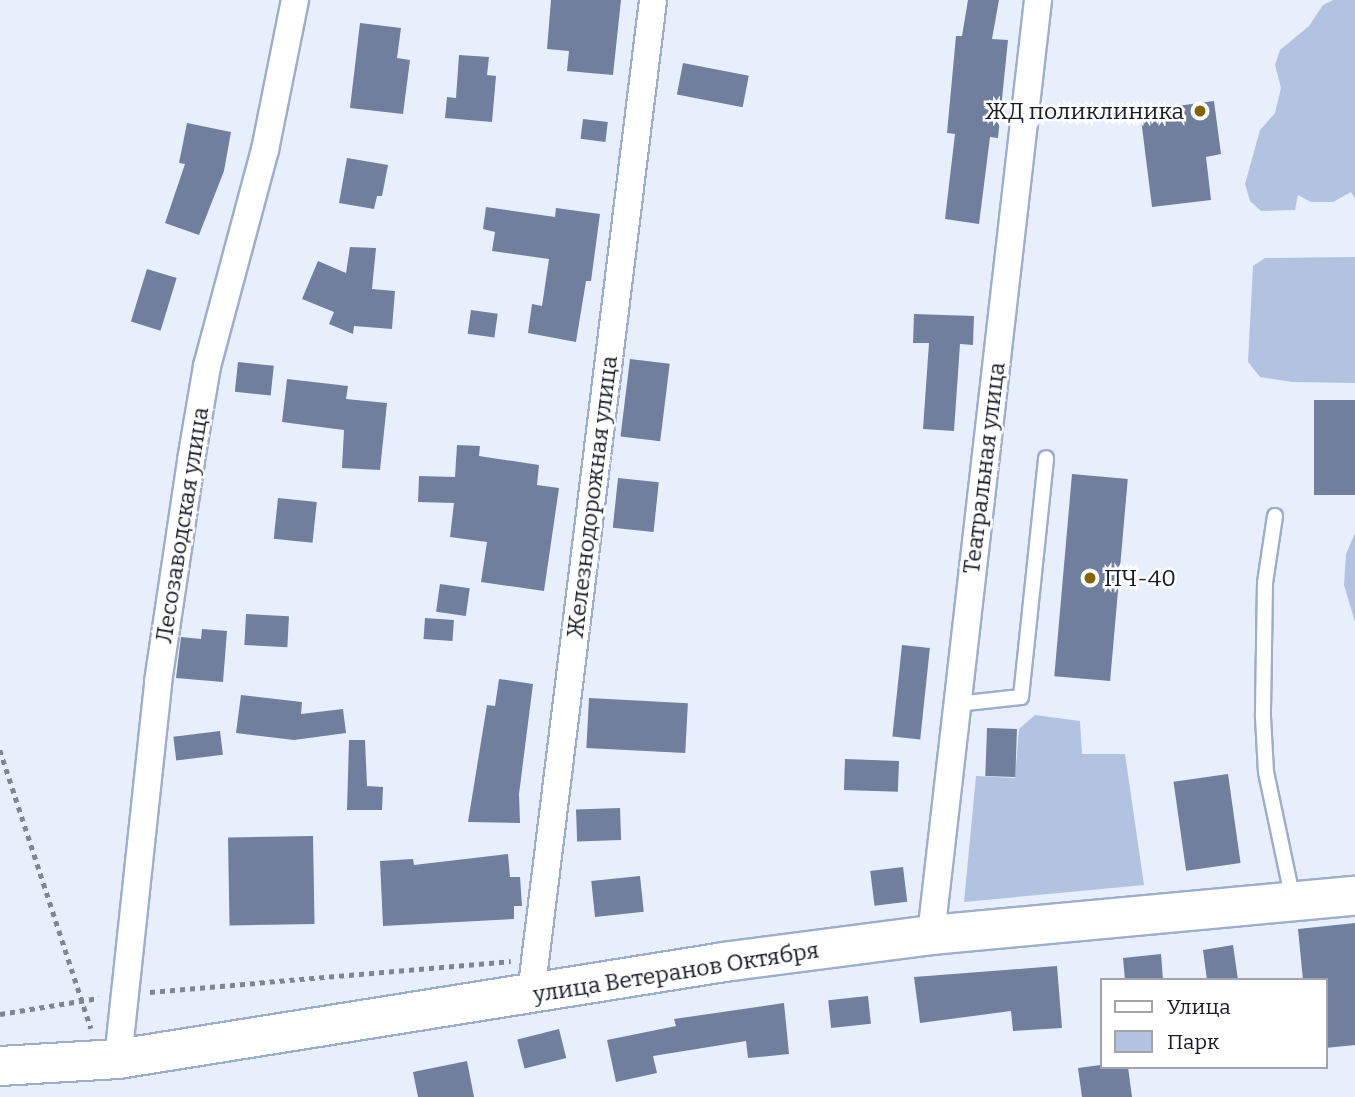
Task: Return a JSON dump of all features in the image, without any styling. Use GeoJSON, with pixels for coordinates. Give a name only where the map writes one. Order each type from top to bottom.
{"type":"FeatureCollection","features":[{"type":"Feature","properties":{"kind":"street","name":"Лесозаводская улица"},"geometry":{"type":"LineString","coordinates":[[109,1060],[123,995],[158,682],[207,366],[265,150],[295,0]]}},
{"type":"Feature","properties":{"kind":"street","name":"Железнодорожная улица"},"geometry":{"type":"LineString","coordinates":[[534,976],[653,0]]}},
{"type":"Feature","properties":{"kind":"street","name":"Театральная улица"},"geometry":{"type":"LineString","coordinates":[[931,935],[1038,0]]}},
{"type":"Feature","properties":{"kind":"street","name":"улица Ветеранов Октября"},"geometry":{"type":"LineString","coordinates":[[0,1066],[109,1060],[534,976],[724,962],[931,935],[1355,896]]}},
{"type":"Feature","properties":{"kind":"lane"},"geometry":{"type":"LineString","coordinates":[[957,704],[1021,697],[1046,458]]}},
{"type":"Feature","properties":{"kind":"lane"},"geometry":{"type":"LineString","coordinates":[[1275,516],[1265,583],[1263,717],[1266,772],[1293,902]]}},
{"type":"Feature","properties":{"kind":"path"},"geometry":{"type":"LineString","coordinates":[[0,750],[83,1001],[109,1060]]}},
{"type":"Feature","properties":{"kind":"path"},"geometry":{"type":"LineString","coordinates":[[0,1014],[123,995],[534,976]]}},
{"type":"Feature","properties":{"kind":"green space"},"geometry":{"type":"Polygon","coordinates":[[[1333,0],[1355,0],[1355,198],[1351,192],[1333,202],[1311,202],[1298,195],[1295,210],[1261,211],[1250,201],[1245,184],[1260,130],[1275,113],[1281,88],[1275,65],[1280,50],[1309,26],[1323,5],[1333,0]]]}},
{"type":"Feature","properties":{"kind":"green space"},"geometry":{"type":"Polygon","coordinates":[[[1355,257],[1355,383],[1292,382],[1260,377],[1248,362],[1253,266],[1265,258],[1355,257]]]}},
{"type":"Feature","properties":{"kind":"green space"},"geometry":{"type":"Polygon","coordinates":[[[1355,533],[1355,622],[1344,585],[1346,554],[1355,533]]]}},
{"type":"Feature","properties":{"kind":"green space"},"geometry":{"type":"Polygon","coordinates":[[[1035,715],[1080,721],[1082,754],[1125,754],[1144,885],[964,902],[976,776],[1015,778],[1019,729],[1035,715]]]}},
{"type":"Feature","properties":{"kind":"building"},"geometry":{"type":"Polygon","coordinates":[[[551,0],[621,0],[613,75],[567,71],[569,51],[547,49],[551,0]]]}},
{"type":"Feature","properties":{"kind":"building"},"geometry":{"type":"Polygon","coordinates":[[[968,0],[999,0],[992,39],[1008,40],[998,138],[990,137],[979,224],[945,219],[955,134],[947,133],[956,36],[962,36],[968,0]]]}},
{"type":"Feature","properties":{"kind":"building"},"geometry":{"type":"Polygon","coordinates":[[[360,23],[401,28],[397,58],[410,60],[403,114],[350,108],[360,23]]]}},
{"type":"Feature","properties":{"kind":"building"},"geometry":{"type":"Polygon","coordinates":[[[459,55],[489,57],[487,75],[496,76],[492,122],[445,118],[447,97],[456,98],[459,55]]]}},
{"type":"Feature","properties":{"kind":"building"},"geometry":{"type":"Polygon","coordinates":[[[683,63],[749,76],[743,107],[677,94],[683,63]]]}},
{"type":"Feature","properties":{"kind":"building"},"geometry":{"type":"Polygon","coordinates":[[[1214,101],[1221,154],[1206,157],[1211,200],[1152,207],[1140,111],[1214,101]]]}},
{"type":"Feature","properties":{"kind":"building"},"geometry":{"type":"Polygon","coordinates":[[[583,119],[608,122],[605,142],[581,139],[583,119]]]}},
{"type":"Feature","properties":{"kind":"building"},"geometry":{"type":"Polygon","coordinates":[[[187,123],[231,132],[224,171],[199,235],[165,223],[185,164],[179,163],[187,123]]]}},
{"type":"Feature","properties":{"kind":"building"},"geometry":{"type":"Polygon","coordinates":[[[347,158],[388,165],[382,196],[377,196],[374,209],[339,203],[347,158]]]}},
{"type":"Feature","properties":{"kind":"building"},"geometry":{"type":"Polygon","coordinates":[[[486,207],[555,217],[556,208],[600,214],[591,281],[586,281],[576,342],[528,333],[532,304],[542,306],[549,259],[492,251],[495,232],[483,229],[486,207]]]}},
{"type":"Feature","properties":{"kind":"building"},"geometry":{"type":"Polygon","coordinates":[[[350,247],[376,248],[372,289],[395,291],[392,329],[354,326],[353,334],[329,324],[334,312],[302,299],[318,261],[346,273],[350,247]]]}},
{"type":"Feature","properties":{"kind":"building"},"geometry":{"type":"Polygon","coordinates":[[[147,269],[177,278],[161,331],[131,322],[147,269]]]}},
{"type":"Feature","properties":{"kind":"building"},"geometry":{"type":"Polygon","coordinates":[[[471,310],[498,314],[494,338],[468,334],[471,310]]]}},
{"type":"Feature","properties":{"kind":"building"},"geometry":{"type":"Polygon","coordinates":[[[914,314],[974,316],[973,345],[960,344],[954,431],[923,429],[929,343],[913,343],[914,314]]]}},
{"type":"Feature","properties":{"kind":"building"},"geometry":{"type":"Polygon","coordinates":[[[630,359],[670,364],[660,441],[620,436],[630,359]]]}},
{"type":"Feature","properties":{"kind":"building"},"geometry":{"type":"Polygon","coordinates":[[[238,362],[274,366],[271,396],[235,392],[238,362]]]}},
{"type":"Feature","properties":{"kind":"building"},"geometry":{"type":"Polygon","coordinates":[[[287,379],[348,386],[346,399],[387,403],[380,470],[342,468],[344,430],[282,422],[287,379]]]}},
{"type":"Feature","properties":{"kind":"building"},"geometry":{"type":"Polygon","coordinates":[[[1314,400],[1355,400],[1355,495],[1314,495],[1314,400]]]}},
{"type":"Feature","properties":{"kind":"building"},"geometry":{"type":"Polygon","coordinates":[[[457,445],[480,446],[479,456],[539,465],[537,485],[559,488],[544,591],[481,582],[487,542],[450,537],[454,503],[418,502],[419,476],[455,477],[457,445]]]}},
{"type":"Feature","properties":{"kind":"building","name":"ПЧ-40"},"geometry":{"type":"Polygon","coordinates":[[[1072,474],[1128,479],[1110,681],[1054,676],[1072,474]]]}},
{"type":"Feature","properties":{"kind":"building"},"geometry":{"type":"Polygon","coordinates":[[[618,478],[659,482],[654,532],[613,528],[618,478]]]}},
{"type":"Feature","properties":{"kind":"building"},"geometry":{"type":"Polygon","coordinates":[[[278,498],[317,502],[313,543],[274,539],[278,498]]]}},
{"type":"Feature","properties":{"kind":"building"},"geometry":{"type":"Polygon","coordinates":[[[440,584],[470,588],[466,616],[436,612],[440,584]]]}},
{"type":"Feature","properties":{"kind":"building"},"geometry":{"type":"Polygon","coordinates":[[[246,614],[289,616],[287,647],[244,645],[246,614]]]}},
{"type":"Feature","properties":{"kind":"building"},"geometry":{"type":"Polygon","coordinates":[[[425,618],[454,620],[452,641],[424,639],[425,618]]]}},
{"type":"Feature","properties":{"kind":"building"},"geometry":{"type":"Polygon","coordinates":[[[202,629],[227,631],[223,682],[176,678],[181,637],[201,639],[202,629]]]}},
{"type":"Feature","properties":{"kind":"building"},"geometry":{"type":"Polygon","coordinates":[[[902,645],[930,648],[920,739],[892,736],[902,645]]]}},
{"type":"Feature","properties":{"kind":"building"},"geometry":{"type":"Polygon","coordinates":[[[499,679],[533,684],[519,794],[520,823],[468,822],[487,705],[495,706],[499,679]]]}},
{"type":"Feature","properties":{"kind":"building"},"geometry":{"type":"Polygon","coordinates":[[[241,695],[302,702],[301,714],[343,709],[346,733],[294,740],[236,733],[241,695]]]}},
{"type":"Feature","properties":{"kind":"building"},"geometry":{"type":"Polygon","coordinates":[[[589,698],[688,703],[685,753],[586,748],[589,698]]]}},
{"type":"Feature","properties":{"kind":"building"},"geometry":{"type":"Polygon","coordinates":[[[987,728],[1017,729],[1015,777],[985,776],[987,728]]]}},
{"type":"Feature","properties":{"kind":"building"},"geometry":{"type":"Polygon","coordinates":[[[220,731],[223,755],[176,761],[173,737],[220,731]]]}},
{"type":"Feature","properties":{"kind":"building"},"geometry":{"type":"Polygon","coordinates":[[[349,740],[365,740],[367,786],[383,787],[382,810],[347,810],[349,740]]]}},
{"type":"Feature","properties":{"kind":"building"},"geometry":{"type":"Polygon","coordinates":[[[845,759],[899,761],[898,792],[844,790],[845,759]]]}},
{"type":"Feature","properties":{"kind":"building"},"geometry":{"type":"Polygon","coordinates":[[[1228,774],[1241,863],[1186,871],[1174,782],[1228,774]]]}},
{"type":"Feature","properties":{"kind":"building"},"geometry":{"type":"Polygon","coordinates":[[[620,808],[621,840],[577,842],[576,810],[620,808]]]}},
{"type":"Feature","properties":{"kind":"building"},"geometry":{"type":"Polygon","coordinates":[[[313,836],[315,924],[230,925],[228,837],[313,836]]]}},
{"type":"Feature","properties":{"kind":"building"},"geometry":{"type":"Polygon","coordinates":[[[508,854],[510,877],[520,877],[522,906],[514,906],[514,919],[383,926],[380,861],[413,859],[414,865],[508,854]]]}},
{"type":"Feature","properties":{"kind":"building"},"geometry":{"type":"Polygon","coordinates":[[[903,867],[907,902],[875,906],[870,871],[903,867]]]}},
{"type":"Feature","properties":{"kind":"building"},"geometry":{"type":"Polygon","coordinates":[[[640,876],[644,912],[595,917],[591,881],[640,876]]]}},
{"type":"Feature","properties":{"kind":"building"},"geometry":{"type":"Polygon","coordinates":[[[1355,923],[1355,1045],[1327,1048],[1327,978],[1303,978],[1298,929],[1355,923]]]}},
{"type":"Feature","properties":{"kind":"building"},"geometry":{"type":"Polygon","coordinates":[[[1233,945],[1238,978],[1207,978],[1203,950],[1233,945]]]}},
{"type":"Feature","properties":{"kind":"building"},"geometry":{"type":"Polygon","coordinates":[[[1161,954],[1163,978],[1125,978],[1123,958],[1161,954]]]}},
{"type":"Feature","properties":{"kind":"building"},"geometry":{"type":"Polygon","coordinates":[[[1057,966],[1062,1028],[1013,1031],[1011,1011],[920,1023],[914,977],[1057,966]]]}},
{"type":"Feature","properties":{"kind":"building"},"geometry":{"type":"Polygon","coordinates":[[[868,996],[871,1024],[831,1028],[828,1000],[868,996]]]}},
{"type":"Feature","properties":{"kind":"building"},"geometry":{"type":"Polygon","coordinates":[[[784,1003],[789,1054],[748,1058],[746,1041],[653,1056],[657,1073],[616,1082],[607,1040],[676,1026],[674,1019],[784,1003]]]}},
{"type":"Feature","properties":{"kind":"building"},"geometry":{"type":"Polygon","coordinates":[[[559,1029],[566,1058],[525,1069],[517,1039],[559,1029]]]}},
{"type":"Feature","properties":{"kind":"building"},"geometry":{"type":"Polygon","coordinates":[[[467,1061],[474,1097],[418,1097],[413,1072],[467,1061]]]}},
{"type":"Feature","properties":{"kind":"building"},"geometry":{"type":"Polygon","coordinates":[[[1100,1065],[1100,1069],[1128,1069],[1132,1097],[1082,1097],[1078,1068],[1100,1065]]]}},
{"type":"Feature","properties":{"kind":"place","name":"ЖД поликлиника"},"geometry":{"type":"Point","coordinates":[1200,111]}},
{"type":"Feature","properties":{"kind":"place","name":"ПЧ-40"},"geometry":{"type":"Point","coordinates":[1090,578]}}]}
